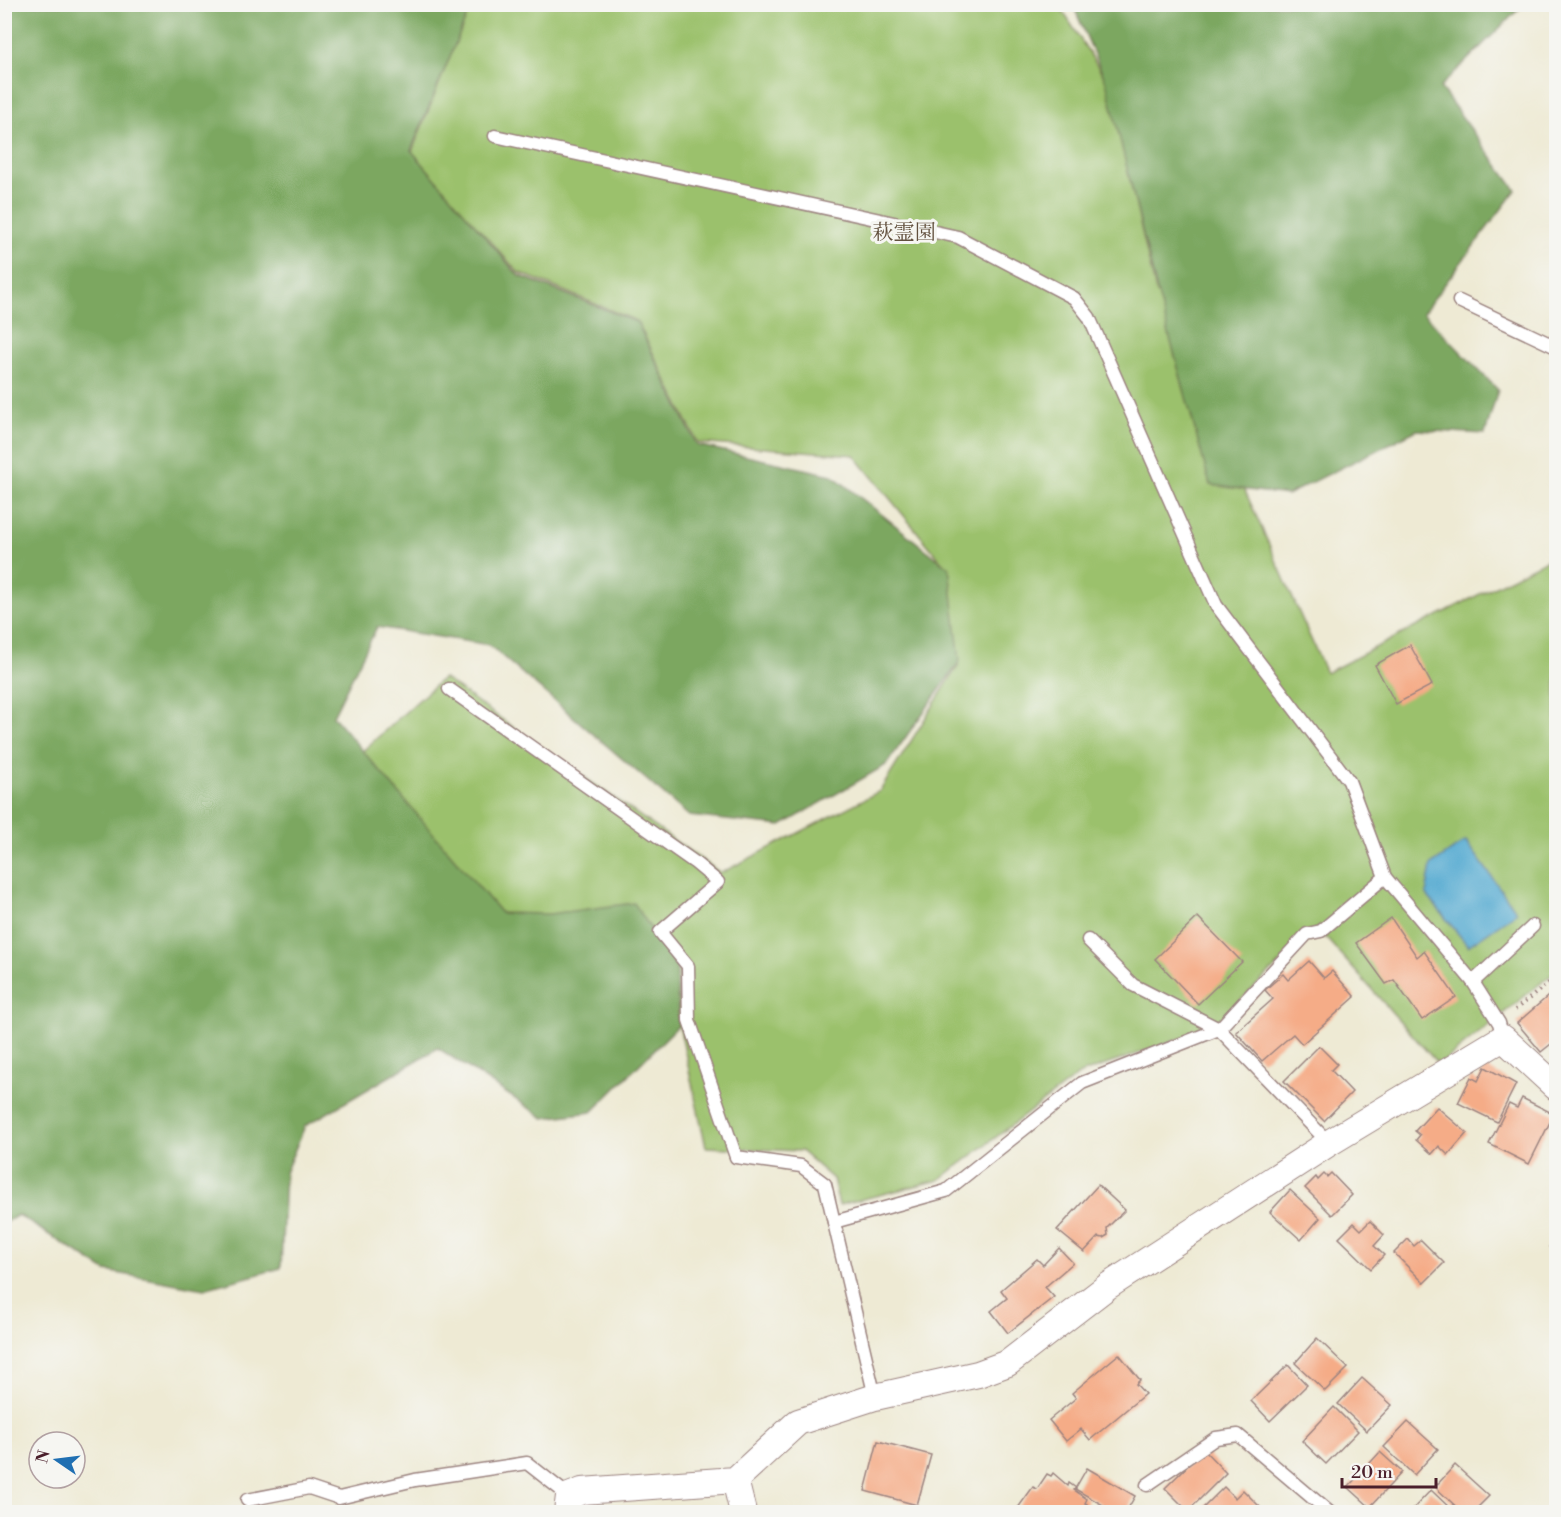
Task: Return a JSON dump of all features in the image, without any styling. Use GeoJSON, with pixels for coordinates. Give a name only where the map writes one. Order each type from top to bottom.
{"type":"FeatureCollection","features":[{"type":"Feature","properties":{"kind":"street"},"geometry":{"type":"LineString","coordinates":[[568,1504],[582,1491],[735,1480],[798,1422],[875,1397],[978,1374],[1008,1363],[1108,1286],[1501,1030],[1557,1087]]}},
{"type":"Feature","properties":{"kind":"street"},"geometry":{"type":"LineString","coordinates":[[735,1480],[743,1512]]}},
{"type":"Feature","properties":{"kind":"lane"},"geometry":{"type":"LineString","coordinates":[[495,136],[958,237],[1074,298],[1089,317],[1216,605],[1349,781],[1385,877],[1473,982],[1501,1030]]}},
{"type":"Feature","properties":{"kind":"lane"},"geometry":{"type":"LineString","coordinates":[[1459,301],[1557,347]]}},
{"type":"Feature","properties":{"kind":"lane"},"geometry":{"type":"LineString","coordinates":[[449,689],[694,862],[717,882],[660,932],[688,966],[689,1020],[736,1157],[801,1166],[825,1184],[875,1397]]}},
{"type":"Feature","properties":{"kind":"lane"},"geometry":{"type":"LineString","coordinates":[[834,1222],[946,1191],[1082,1083],[1219,1029],[1307,934],[1321,931],[1385,877]]}},
{"type":"Feature","properties":{"kind":"lane"},"geometry":{"type":"LineString","coordinates":[[1473,982],[1533,926]]}},
{"type":"Feature","properties":{"kind":"lane"},"geometry":{"type":"LineString","coordinates":[[1088,939],[1133,985],[1219,1029],[1329,1143]]}},
{"type":"Feature","properties":{"kind":"lane"},"geometry":{"type":"LineString","coordinates":[[1147,1485],[1216,1438],[1238,1435],[1329,1512]]}},
{"type":"Feature","properties":{"kind":"lane"},"geometry":{"type":"LineString","coordinates":[[247,1500],[309,1488],[339,1498],[415,1480],[526,1463],[568,1504]]}},
{"type":"Feature","properties":{"kind":"path"},"geometry":{"type":"LineString","coordinates":[[1501,1030],[1557,977]]}},
{"type":"Feature","properties":{"kind":"green space"},"geometry":{"type":"Polygon","coordinates":[[[4,5],[484,5],[469,11],[411,150],[518,275],[637,322],[697,445],[832,475],[949,568],[960,661],[886,765],[781,826],[689,816],[489,645],[377,627],[333,716],[501,913],[549,914],[634,903],[677,968],[678,1026],[592,1112],[544,1118],[438,1048],[305,1126],[285,1173],[281,1268],[204,1289],[106,1271],[18,1215],[5,1223],[4,5]]]}},
{"type":"Feature","properties":{"kind":"green space","name":"萩霊園"},"geometry":{"type":"Polygon","coordinates":[[[489,5],[1059,5],[1107,81],[1155,288],[1326,673],[1556,555],[1556,971],[1439,1065],[1317,928],[1211,1028],[1080,1074],[939,1180],[839,1205],[833,1179],[801,1151],[706,1147],[679,1025],[680,968],[646,935],[499,959],[336,775],[443,678],[721,873],[880,791],[959,664],[947,568],[854,455],[698,443],[637,321],[518,272],[411,154],[469,9],[489,5]]]}},
{"type":"Feature","properties":{"kind":"green space"},"geometry":{"type":"Polygon","coordinates":[[[1073,5],[1523,5],[1440,87],[1516,190],[1423,313],[1498,390],[1485,434],[1417,430],[1287,495],[1210,485],[1156,287],[1106,82],[1073,5]]]}},
{"type":"Feature","properties":{"kind":"water"},"geometry":{"type":"Polygon","coordinates":[[[1466,841],[1517,912],[1468,946],[1426,894],[1431,865],[1466,841]]]}},
{"type":"Feature","properties":{"kind":"building"},"geometry":{"type":"Polygon","coordinates":[[[1410,645],[1432,685],[1396,704],[1375,665],[1410,645]]]}},
{"type":"Feature","properties":{"kind":"building"},"geometry":{"type":"Polygon","coordinates":[[[1198,917],[1242,962],[1198,1004],[1155,959],[1198,917]]]}},
{"type":"Feature","properties":{"kind":"building"},"geometry":{"type":"Polygon","coordinates":[[[1391,918],[1417,957],[1424,951],[1456,997],[1422,1020],[1394,980],[1386,984],[1356,943],[1391,918]]]}},
{"type":"Feature","properties":{"kind":"building"},"geometry":{"type":"Polygon","coordinates":[[[1309,961],[1324,978],[1332,971],[1355,997],[1302,1044],[1293,1034],[1262,1061],[1236,1032],[1273,999],[1265,990],[1283,974],[1288,980],[1309,961]]]}},
{"type":"Feature","properties":{"kind":"building"},"geometry":{"type":"Polygon","coordinates":[[[1554,991],[1556,994],[1556,1040],[1541,1052],[1517,1023],[1554,991]]]}},
{"type":"Feature","properties":{"kind":"building"},"geometry":{"type":"Polygon","coordinates":[[[1319,1046],[1337,1064],[1331,1070],[1352,1092],[1324,1121],[1284,1081],[1319,1046]]]}},
{"type":"Feature","properties":{"kind":"building"},"geometry":{"type":"Polygon","coordinates":[[[1485,1067],[1516,1084],[1497,1122],[1458,1103],[1471,1077],[1478,1081],[1485,1067]]]}},
{"type":"Feature","properties":{"kind":"building"},"geometry":{"type":"Polygon","coordinates":[[[1522,1098],[1554,1114],[1529,1164],[1489,1144],[1509,1104],[1517,1108],[1522,1098]]]}},
{"type":"Feature","properties":{"kind":"building"},"geometry":{"type":"Polygon","coordinates":[[[1437,1107],[1467,1133],[1448,1155],[1439,1146],[1432,1154],[1416,1140],[1420,1135],[1415,1131],[1437,1107]]]}},
{"type":"Feature","properties":{"kind":"building"},"geometry":{"type":"Polygon","coordinates":[[[1331,1173],[1352,1195],[1332,1215],[1305,1188],[1316,1177],[1318,1180],[1324,1174],[1327,1177],[1331,1173]]]}},
{"type":"Feature","properties":{"kind":"building"},"geometry":{"type":"Polygon","coordinates":[[[1098,1185],[1125,1210],[1107,1228],[1108,1235],[1103,1238],[1098,1237],[1084,1252],[1057,1230],[1098,1185]]]}},
{"type":"Feature","properties":{"kind":"building"},"geometry":{"type":"Polygon","coordinates":[[[1290,1190],[1320,1218],[1301,1240],[1270,1212],[1290,1190]]]}},
{"type":"Feature","properties":{"kind":"building"},"geometry":{"type":"Polygon","coordinates":[[[1370,1221],[1384,1235],[1374,1246],[1384,1255],[1371,1269],[1339,1238],[1354,1223],[1361,1230],[1370,1221]]]}},
{"type":"Feature","properties":{"kind":"building"},"geometry":{"type":"Polygon","coordinates":[[[1408,1239],[1414,1246],[1421,1240],[1444,1263],[1424,1283],[1394,1253],[1408,1239]]]}},
{"type":"Feature","properties":{"kind":"building"},"geometry":{"type":"Polygon","coordinates":[[[1556,1240],[1556,1254],[1549,1247],[1556,1240]]]}},
{"type":"Feature","properties":{"kind":"building"},"geometry":{"type":"Polygon","coordinates":[[[1059,1248],[1073,1263],[1045,1287],[1054,1297],[1008,1333],[991,1311],[1007,1298],[1001,1290],[1037,1259],[1043,1265],[1059,1248]]]}},
{"type":"Feature","properties":{"kind":"building"},"geometry":{"type":"Polygon","coordinates":[[[1317,1338],[1348,1368],[1325,1391],[1295,1363],[1317,1338]]]}},
{"type":"Feature","properties":{"kind":"building"},"geometry":{"type":"Polygon","coordinates":[[[1119,1354],[1140,1380],[1136,1384],[1145,1394],[1090,1440],[1081,1429],[1066,1441],[1049,1420],[1076,1398],[1072,1393],[1119,1354]]]}},
{"type":"Feature","properties":{"kind":"building"},"geometry":{"type":"Polygon","coordinates":[[[1288,1365],[1307,1385],[1270,1421],[1251,1401],[1288,1365]]]}},
{"type":"Feature","properties":{"kind":"building"},"geometry":{"type":"Polygon","coordinates":[[[1362,1378],[1392,1405],[1367,1431],[1338,1404],[1362,1378]]]}},
{"type":"Feature","properties":{"kind":"building"},"geometry":{"type":"Polygon","coordinates":[[[1334,1407],[1358,1431],[1326,1464],[1302,1441],[1334,1407]]]}},
{"type":"Feature","properties":{"kind":"building"},"geometry":{"type":"Polygon","coordinates":[[[1408,1422],[1438,1449],[1414,1475],[1384,1447],[1408,1422]]]}},
{"type":"Feature","properties":{"kind":"building"},"geometry":{"type":"Polygon","coordinates":[[[878,1441],[931,1455],[917,1505],[865,1491],[878,1441]]]}},
{"type":"Feature","properties":{"kind":"building"},"geometry":{"type":"Polygon","coordinates":[[[1204,1450],[1226,1473],[1188,1511],[1165,1488],[1204,1450]]]}},
{"type":"Feature","properties":{"kind":"building"},"geometry":{"type":"Polygon","coordinates":[[[1380,1452],[1402,1472],[1370,1507],[1348,1487],[1380,1452]]]}},
{"type":"Feature","properties":{"kind":"building"},"geometry":{"type":"Polygon","coordinates":[[[1455,1465],[1489,1496],[1473,1512],[1462,1512],[1435,1487],[1455,1465]]]}},
{"type":"Feature","properties":{"kind":"building"},"geometry":{"type":"Polygon","coordinates":[[[1087,1468],[1135,1496],[1126,1512],[1124,1510],[1115,1512],[1075,1489],[1087,1468]]]}},
{"type":"Feature","properties":{"kind":"building"},"geometry":{"type":"Polygon","coordinates":[[[1053,1473],[1068,1486],[1069,1483],[1076,1488],[1074,1490],[1087,1499],[1085,1503],[1087,1504],[1081,1512],[1015,1512],[1033,1487],[1037,1489],[1047,1474],[1051,1476],[1053,1473]]]}},
{"type":"Feature","properties":{"kind":"building"},"geometry":{"type":"Polygon","coordinates":[[[1224,1487],[1235,1498],[1243,1490],[1260,1507],[1255,1512],[1199,1512],[1224,1487]]]}},
{"type":"Feature","properties":{"kind":"building"},"geometry":{"type":"Polygon","coordinates":[[[1431,1490],[1454,1512],[1410,1512],[1431,1490]]]}}]}
